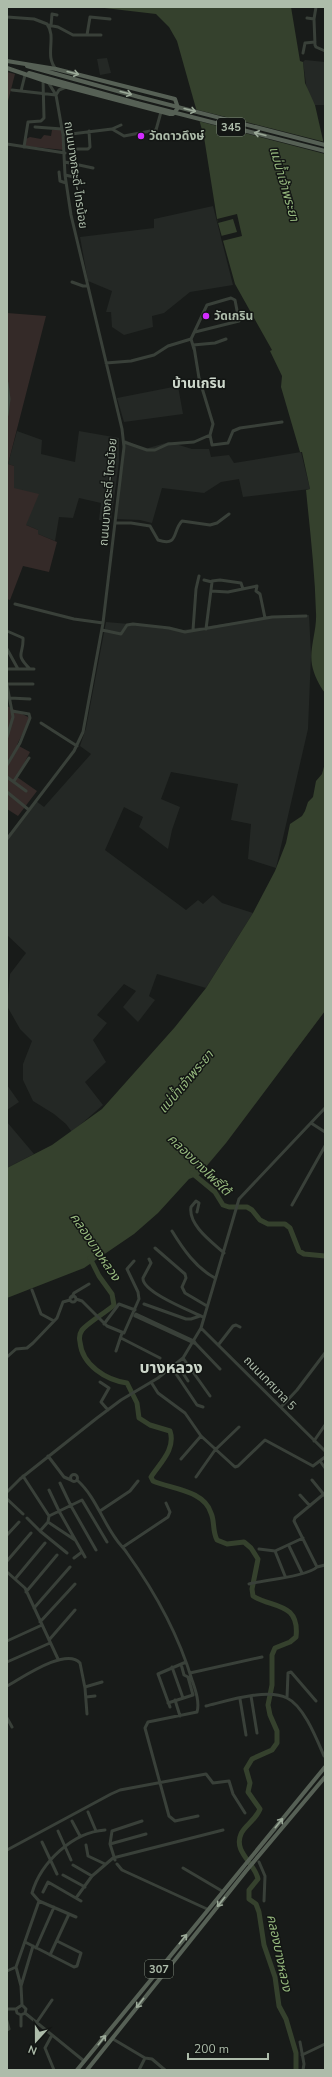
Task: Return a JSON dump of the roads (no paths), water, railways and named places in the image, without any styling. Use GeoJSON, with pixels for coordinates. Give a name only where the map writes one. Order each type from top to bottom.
{"type":"FeatureCollection","features":[{"type":"Feature","properties":{"kind":"main road"},"geometry":{"type":"LineString","coordinates":[[7,61],[56,69],[175,99],[178,108],[173,114],[161,112],[66,87],[25,75],[7,67]]}},
{"type":"Feature","properties":{"kind":"main road","name":"345"},"geometry":{"type":"LineString","coordinates":[[7,61],[325,145]]}},
{"type":"Feature","properties":{"kind":"main road","name":"345"},"geometry":{"type":"LineString","coordinates":[[7,67],[137,103],[325,151]]}},
{"type":"Feature","properties":{"kind":"main road","name":"307"},"geometry":{"type":"LineString","coordinates":[[77,2070],[325,1767]]}},
{"type":"Feature","properties":{"kind":"main road","name":"307"},"geometry":{"type":"LineString","coordinates":[[87,2070],[258,1856],[325,1777]]}},
{"type":"Feature","properties":{"kind":"street"},"geometry":{"type":"LineString","coordinates":[[316,7],[314,19],[316,47],[325,51]]}},
{"type":"Feature","properties":{"kind":"street"},"geometry":{"type":"LineString","coordinates":[[56,69],[51,60],[49,26],[52,14],[57,15]]}},
{"type":"Feature","properties":{"kind":"street"},"geometry":{"type":"LineString","coordinates":[[7,17],[34,19],[68,33],[101,35]]}},
{"type":"Feature","properties":{"kind":"street"},"geometry":{"type":"LineString","coordinates":[[87,35],[90,18],[110,19]]}},
{"type":"Feature","properties":{"kind":"street"},"geometry":{"type":"LineString","coordinates":[[307,18],[314,19]]}},
{"type":"Feature","properties":{"kind":"street"},"geometry":{"type":"LineString","coordinates":[[303,53],[305,43],[315,42]]}},
{"type":"Feature","properties":{"kind":"street"},"geometry":{"type":"LineString","coordinates":[[39,66],[47,65],[51,60]]}},
{"type":"Feature","properties":{"kind":"street"},"geometry":{"type":"LineString","coordinates":[[21,91],[25,75]]}},
{"type":"Feature","properties":{"kind":"street"},"geometry":{"type":"LineString","coordinates":[[24,147],[28,122],[41,121],[44,118],[44,94],[46,81]]}},
{"type":"Feature","properties":{"kind":"street","name":"ถนนบางกระดี่-ไทรน้อย"},"geometry":{"type":"LineString","coordinates":[[7,839],[77,746],[85,726],[102,630],[116,523],[124,442],[87,286],[66,183],[63,135],[56,95],[46,81]]}},
{"type":"Feature","properties":{"kind":"street"},"geometry":{"type":"LineString","coordinates":[[12,90],[56,95],[59,90],[66,87]]}},
{"type":"Feature","properties":{"kind":"street"},"geometry":{"type":"LineString","coordinates":[[112,129],[124,136],[156,130],[161,112]]}},
{"type":"Feature","properties":{"kind":"street"},"geometry":{"type":"LineString","coordinates":[[63,135],[112,129],[121,125]]}},
{"type":"Feature","properties":{"kind":"street"},"geometry":{"type":"LineString","coordinates":[[35,127],[62,128]]}},
{"type":"Feature","properties":{"kind":"street"},"geometry":{"type":"LineString","coordinates":[[78,150],[88,149],[90,147],[90,131]]}},
{"type":"Feature","properties":{"kind":"street"},"geometry":{"type":"LineString","coordinates":[[7,144],[65,153]]}},
{"type":"Feature","properties":{"kind":"street"},"geometry":{"type":"LineString","coordinates":[[65,162],[92,168]]}},
{"type":"Feature","properties":{"kind":"street"},"geometry":{"type":"LineString","coordinates":[[59,172],[59,180],[66,183]]}},
{"type":"Feature","properties":{"kind":"street"},"geometry":{"type":"LineString","coordinates":[[65,175],[74,177]]}},
{"type":"Feature","properties":{"kind":"street"},"geometry":{"type":"LineString","coordinates":[[72,282],[87,286]]}},
{"type":"Feature","properties":{"kind":"street"},"geometry":{"type":"LineString","coordinates":[[106,363],[131,361],[147,357],[159,353],[168,346],[191,339],[207,305],[231,298],[236,300],[240,321],[195,332]]}},
{"type":"Feature","properties":{"kind":"street"},"geometry":{"type":"LineString","coordinates":[[191,339],[194,346],[199,372]]}},
{"type":"Feature","properties":{"kind":"street"},"geometry":{"type":"LineString","coordinates":[[194,346],[215,343],[226,339]]}},
{"type":"Feature","properties":{"kind":"street"},"geometry":{"type":"LineString","coordinates":[[194,346],[199,378],[213,424],[210,434],[212,445],[225,444],[228,442],[233,431],[240,428],[282,422]]}},
{"type":"Feature","properties":{"kind":"street"},"geometry":{"type":"LineString","coordinates":[[7,383],[9,399],[7,415]]}},
{"type":"Feature","properties":{"kind":"street"},"geometry":{"type":"LineString","coordinates":[[124,442],[147,450],[155,450],[168,444],[194,442],[210,434]]}},
{"type":"Feature","properties":{"kind":"street"},"geometry":{"type":"LineString","coordinates":[[116,523],[147,525],[153,528],[158,540],[170,541],[174,539],[182,521],[210,525],[217,523],[229,514]]}},
{"type":"Feature","properties":{"kind":"street"},"geometry":{"type":"LineString","coordinates":[[193,630],[196,589],[199,576]]}},
{"type":"Feature","properties":{"kind":"street"},"geometry":{"type":"LineString","coordinates":[[204,580],[220,580],[241,583],[243,589]]}},
{"type":"Feature","properties":{"kind":"street"},"geometry":{"type":"LineString","coordinates":[[206,629],[212,581]]}},
{"type":"Feature","properties":{"kind":"street"},"geometry":{"type":"LineString","coordinates":[[211,591],[222,593],[257,586],[256,591],[261,597],[265,618]]}},
{"type":"Feature","properties":{"kind":"street"},"geometry":{"type":"LineString","coordinates":[[15,604],[74,619],[103,622]]}},
{"type":"Feature","properties":{"kind":"street"},"geometry":{"type":"LineString","coordinates":[[102,630],[121,634],[128,624],[169,628],[185,632],[265,618],[281,616],[306,616]]}},
{"type":"Feature","properties":{"kind":"street"},"geometry":{"type":"LineString","coordinates":[[7,631],[23,638],[20,653],[23,662],[30,669]]}},
{"type":"Feature","properties":{"kind":"street"},"geometry":{"type":"LineString","coordinates":[[7,649],[18,669]]}},
{"type":"Feature","properties":{"kind":"street"},"geometry":{"type":"LineString","coordinates":[[7,669],[34,669]]}},
{"type":"Feature","properties":{"kind":"street"},"geometry":{"type":"LineString","coordinates":[[7,737],[12,711],[7,685],[33,684]]}},
{"type":"Feature","properties":{"kind":"street"},"geometry":{"type":"LineString","coordinates":[[10,698],[30,699]]}},
{"type":"Feature","properties":{"kind":"street"},"geometry":{"type":"LineString","coordinates":[[7,765],[20,743],[30,718],[29,714],[12,711]]}},
{"type":"Feature","properties":{"kind":"street"},"geometry":{"type":"LineString","coordinates":[[41,723],[77,746]]}},
{"type":"Feature","properties":{"kind":"street"},"geometry":{"type":"LineString","coordinates":[[14,782],[29,758]]}},
{"type":"Feature","properties":{"kind":"street"},"geometry":{"type":"LineString","coordinates":[[7,777],[26,791]]}},
{"type":"Feature","properties":{"kind":"street"},"geometry":{"type":"LineString","coordinates":[[7,792],[29,810]]}},
{"type":"Feature","properties":{"kind":"street"},"geometry":{"type":"LineString","coordinates":[[7,1492],[23,1476],[121,1400],[152,1382],[183,1358],[194,1343],[201,1328],[202,1316],[207,1306],[224,1253],[237,1204],[245,1192],[323,1113],[325,1108]]}},
{"type":"Feature","properties":{"kind":"street"},"geometry":{"type":"LineString","coordinates":[[312,1123],[325,1132]]}},
{"type":"Feature","properties":{"kind":"street"},"geometry":{"type":"LineString","coordinates":[[292,1204],[325,1146]]}},
{"type":"Feature","properties":{"kind":"street"},"geometry":{"type":"LineString","coordinates":[[197,1212],[199,1203],[196,1201],[191,1207],[191,1217],[204,1234],[224,1253]]}},
{"type":"Feature","properties":{"kind":"street"},"geometry":{"type":"LineString","coordinates":[[172,1231],[196,1263],[207,1274],[215,1278]]}},
{"type":"Feature","properties":{"kind":"street"},"geometry":{"type":"LineString","coordinates":[[155,1248],[185,1274],[186,1278],[182,1287],[185,1293],[207,1306]]}},
{"type":"Feature","properties":{"kind":"street"},"geometry":{"type":"LineString","coordinates":[[149,1259],[151,1263],[143,1278],[144,1283],[157,1295],[202,1316]]}},
{"type":"Feature","properties":{"kind":"street"},"geometry":{"type":"LineString","coordinates":[[116,1351],[122,1333],[124,1333],[134,1314],[139,1296],[127,1269],[134,1262]]}},
{"type":"Feature","properties":{"kind":"street"},"geometry":{"type":"LineString","coordinates":[[73,1298],[74,1293],[89,1284]]}},
{"type":"Feature","properties":{"kind":"street"},"geometry":{"type":"LineString","coordinates":[[32,1290],[41,1314],[54,1321]]}},
{"type":"Feature","properties":{"kind":"street"},"geometry":{"type":"LineString","coordinates":[[7,1357],[16,1349],[28,1348],[54,1321],[63,1302],[73,1298],[82,1300],[104,1324],[122,1333]]}},
{"type":"Feature","properties":{"kind":"street"},"geometry":{"type":"LineString","coordinates":[[104,1324],[119,1304],[135,1310]]}},
{"type":"Feature","properties":{"kind":"street"},"geometry":{"type":"LineString","coordinates":[[144,1304],[186,1319],[202,1316]]}},
{"type":"Feature","properties":{"kind":"street"},"geometry":{"type":"LineString","coordinates":[[134,1314],[194,1343],[220,1369]]}},
{"type":"Feature","properties":{"kind":"street"},"geometry":{"type":"LineString","coordinates":[[219,1344],[233,1326],[236,1325],[240,1327]]}},
{"type":"Feature","properties":{"kind":"street","name":"ถนนเทศบาล 5"},"geometry":{"type":"LineString","coordinates":[[201,1328],[219,1344],[325,1451]]}},
{"type":"Feature","properties":{"kind":"street"},"geometry":{"type":"LineString","coordinates":[[121,1338],[160,1358]]}},
{"type":"Feature","properties":{"kind":"street"},"geometry":{"type":"LineString","coordinates":[[281,1407],[297,1390],[325,1353]]}},
{"type":"Feature","properties":{"kind":"street"},"geometry":{"type":"LineString","coordinates":[[183,1358],[210,1396]]}},
{"type":"Feature","properties":{"kind":"street"},"geometry":{"type":"LineString","coordinates":[[177,1364],[188,1381]]}},
{"type":"Feature","properties":{"kind":"street"},"geometry":{"type":"LineString","coordinates":[[172,1368],[198,1405],[203,1407]]}},
{"type":"Feature","properties":{"kind":"street"},"geometry":{"type":"LineString","coordinates":[[100,1382],[109,1388],[100,1402],[108,1410]]}},
{"type":"Feature","properties":{"kind":"street"},"geometry":{"type":"LineString","coordinates":[[152,1382],[162,1397],[186,1415],[201,1436],[232,1465],[237,1467],[262,1441],[267,1440],[312,1465],[325,1457]]}},
{"type":"Feature","properties":{"kind":"street"},"geometry":{"type":"LineString","coordinates":[[314,1441],[325,1424]]}},
{"type":"Feature","properties":{"kind":"street"},"geometry":{"type":"LineString","coordinates":[[196,1477],[215,1450],[239,1427]]}},
{"type":"Feature","properties":{"kind":"street"},"geometry":{"type":"LineString","coordinates":[[181,1459],[201,1436]]}},
{"type":"Feature","properties":{"kind":"street"},"geometry":{"type":"LineString","coordinates":[[48,1456],[64,1477],[74,1482],[77,1480]]}},
{"type":"Feature","properties":{"kind":"street"},"geometry":{"type":"LineString","coordinates":[[320,1461],[325,1468]]}},
{"type":"Feature","properties":{"kind":"street"},"geometry":{"type":"LineString","coordinates":[[71,1480],[74,1475],[77,1477],[77,1480],[100,1511],[110,1530],[156,1596],[171,1624],[186,1662],[190,1673],[198,1710],[196,1714],[150,1721],[145,1725],[159,1782],[171,1820],[175,1821],[198,1816]]}},
{"type":"Feature","properties":{"kind":"street"},"geometry":{"type":"LineString","coordinates":[[23,1476],[48,1516],[48,1522],[40,1531]]}},
{"type":"Feature","properties":{"kind":"street"},"geometry":{"type":"LineString","coordinates":[[312,1480],[324,1494],[294,1520],[317,1567]]}},
{"type":"Feature","properties":{"kind":"street"},"geometry":{"type":"LineString","coordinates":[[100,1511],[130,1491],[138,1481]]}},
{"type":"Feature","properties":{"kind":"street"},"geometry":{"type":"LineString","coordinates":[[60,1483],[96,1550]]}},
{"type":"Feature","properties":{"kind":"street"},"geometry":{"type":"LineString","coordinates":[[49,1490],[85,1557]]}},
{"type":"Feature","properties":{"kind":"street"},"geometry":{"type":"LineString","coordinates":[[300,1495],[310,1506]]}},
{"type":"Feature","properties":{"kind":"street"},"geometry":{"type":"LineString","coordinates":[[7,1499],[23,1514]]}},
{"type":"Feature","properties":{"kind":"street"},"geometry":{"type":"LineString","coordinates":[[48,1516],[71,1506],[80,1500],[83,1501],[107,1542]]}},
{"type":"Feature","properties":{"kind":"street"},"geometry":{"type":"LineString","coordinates":[[123,1547],[168,1517],[170,1512],[166,1503]]}},
{"type":"Feature","properties":{"kind":"street"},"geometry":{"type":"LineString","coordinates":[[27,1518],[40,1531],[68,1553]]}},
{"type":"Feature","properties":{"kind":"street"},"geometry":{"type":"LineString","coordinates":[[7,1535],[19,1522]]}},
{"type":"Feature","properties":{"kind":"street"},"geometry":{"type":"LineString","coordinates":[[48,1522],[75,1540]]}},
{"type":"Feature","properties":{"kind":"street"},"geometry":{"type":"LineString","coordinates":[[7,1561],[31,1533]]}},
{"type":"Feature","properties":{"kind":"street"},"geometry":{"type":"LineString","coordinates":[[259,1549],[275,1551],[289,1546],[303,1538]]}},
{"type":"Feature","properties":{"kind":"street"},"geometry":{"type":"LineString","coordinates":[[15,1579],[45,1543]]}},
{"type":"Feature","properties":{"kind":"street"},"geometry":{"type":"LineString","coordinates":[[289,1546],[302,1573]]}},
{"type":"Feature","properties":{"kind":"street"},"geometry":{"type":"LineString","coordinates":[[275,1551],[285,1576]]}},
{"type":"Feature","properties":{"kind":"street"},"geometry":{"type":"LineString","coordinates":[[74,1558],[82,1552]]}},
{"type":"Feature","properties":{"kind":"street"},"geometry":{"type":"LineString","coordinates":[[26,1592],[57,1555]]}},
{"type":"Feature","properties":{"kind":"street"},"geometry":{"type":"LineString","coordinates":[[249,1584],[312,1571],[317,1567],[325,1565]]}},
{"type":"Feature","properties":{"kind":"street"},"geometry":{"type":"LineString","coordinates":[[34,1608],[70,1567]]}},
{"type":"Feature","properties":{"kind":"street"},"geometry":{"type":"LineString","coordinates":[[7,1572],[26,1592],[58,1659]]}},
{"type":"Feature","properties":{"kind":"street"},"geometry":{"type":"LineString","coordinates":[[7,1641],[41,1624],[75,1584]]}},
{"type":"Feature","properties":{"kind":"street"},"geometry":{"type":"LineString","coordinates":[[7,1662],[49,1642],[75,1610]]}},
{"type":"Feature","properties":{"kind":"street"},"geometry":{"type":"LineString","coordinates":[[7,1686],[58,1659],[68,1657],[77,1660],[80,1663],[85,1687],[87,1714]]}},
{"type":"Feature","properties":{"kind":"street"},"geometry":{"type":"LineString","coordinates":[[190,1673],[262,1657]]}},
{"type":"Feature","properties":{"kind":"street"},"geometry":{"type":"LineString","coordinates":[[170,1707],[157,1676],[159,1672],[186,1662]]}},
{"type":"Feature","properties":{"kind":"street"},"geometry":{"type":"LineString","coordinates":[[168,1702],[192,1695],[193,1693],[188,1677],[184,1675],[181,1664]]}},
{"type":"Feature","properties":{"kind":"street"},"geometry":{"type":"LineString","coordinates":[[172,1667],[183,1698]]}},
{"type":"Feature","properties":{"kind":"street"},"geometry":{"type":"LineString","coordinates":[[287,1698],[288,1673],[291,1672],[316,1701]]}},
{"type":"Feature","properties":{"kind":"street"},"geometry":{"type":"LineString","coordinates":[[85,1687],[102,1682]]}},
{"type":"Feature","properties":{"kind":"street"},"geometry":{"type":"LineString","coordinates":[[206,1706],[267,1694],[287,1698],[308,1720],[324,1756]]}},
{"type":"Feature","properties":{"kind":"street"},"geometry":{"type":"LineString","coordinates":[[86,1696],[94,1696]]}},
{"type":"Feature","properties":{"kind":"street"},"geometry":{"type":"LineString","coordinates":[[251,1696],[257,1733]]}},
{"type":"Feature","properties":{"kind":"street"},"geometry":{"type":"LineString","coordinates":[[240,1699],[246,1735]]}},
{"type":"Feature","properties":{"kind":"street"},"geometry":{"type":"LineString","coordinates":[[175,1700],[180,1716]]}},
{"type":"Feature","properties":{"kind":"street"},"geometry":{"type":"LineString","coordinates":[[7,1718],[12,1727]]}},
{"type":"Feature","properties":{"kind":"street"},"geometry":{"type":"LineString","coordinates":[[7,1850],[111,1794],[159,1782],[206,1774],[213,1783],[230,1781],[233,1794],[245,1813]]}},
{"type":"Feature","properties":{"kind":"street"},"geometry":{"type":"LineString","coordinates":[[88,1812],[96,1831]]}},
{"type":"Feature","properties":{"kind":"street"},"geometry":{"type":"LineString","coordinates":[[72,1821],[80,1836]]}},
{"type":"Feature","properties":{"kind":"street"},"geometry":{"type":"LineString","coordinates":[[114,1859],[110,1844],[112,1831],[142,1821]]}},
{"type":"Feature","properties":{"kind":"street"},"geometry":{"type":"LineString","coordinates":[[58,1830],[71,1860]]}},
{"type":"Feature","properties":{"kind":"street"},"geometry":{"type":"LineString","coordinates":[[76,1917],[39,1901],[32,1893],[39,1875],[65,1847],[80,1836],[105,1830]]}},
{"type":"Feature","properties":{"kind":"street"},"geometry":{"type":"LineString","coordinates":[[76,1898],[92,1876],[105,1864],[114,1859],[223,1830]]}},
{"type":"Feature","properties":{"kind":"street"},"geometry":{"type":"LineString","coordinates":[[110,1844],[146,1834]]}},
{"type":"Feature","properties":{"kind":"street"},"geometry":{"type":"LineString","coordinates":[[42,1842],[57,1874]]}},
{"type":"Feature","properties":{"kind":"street"},"geometry":{"type":"LineString","coordinates":[[86,1845],[88,1856],[105,1864]]}},
{"type":"Feature","properties":{"kind":"street"},"geometry":{"type":"LineString","coordinates":[[259,1862],[265,1876],[264,1901]]}},
{"type":"Feature","properties":{"kind":"street"},"geometry":{"type":"LineString","coordinates":[[117,1864],[122,1870],[207,1910]]}},
{"type":"Feature","properties":{"kind":"street"},"geometry":{"type":"LineString","coordinates":[[73,1865],[92,1876]]}},
{"type":"Feature","properties":{"kind":"street"},"geometry":{"type":"LineString","coordinates":[[183,1868],[222,1891]]}},
{"type":"Feature","properties":{"kind":"street"},"geometry":{"type":"LineString","coordinates":[[62,1875],[85,1886]]}},
{"type":"Feature","properties":{"kind":"street"},"geometry":{"type":"LineString","coordinates":[[43,1892],[48,1882],[81,1901]]}},
{"type":"Feature","properties":{"kind":"street"},"geometry":{"type":"LineString","coordinates":[[39,1901],[16,1967],[21,1986],[22,2005],[26,2009],[25,2013],[84,2061]]}},
{"type":"Feature","properties":{"kind":"street"},"geometry":{"type":"LineString","coordinates":[[21,1986],[34,1947],[54,1907]]}},
{"type":"Feature","properties":{"kind":"street"},"geometry":{"type":"LineString","coordinates":[[50,1955],[69,1914]]}},
{"type":"Feature","properties":{"kind":"street"},"geometry":{"type":"LineString","coordinates":[[25,1942],[74,1967],[77,1966],[81,1953],[57,1941]]}},
{"type":"Feature","properties":{"kind":"street"},"geometry":{"type":"LineString","coordinates":[[7,1971],[16,1967]]}},
{"type":"Feature","properties":{"kind":"street"},"geometry":{"type":"LineString","coordinates":[[36,2022],[52,2000]]}},
{"type":"Feature","properties":{"kind":"street"},"geometry":{"type":"LineString","coordinates":[[7,2009],[16,2009],[22,2005]]}},
{"type":"Feature","properties":{"kind":"street"},"geometry":{"type":"LineString","coordinates":[[16,2009],[17,2013],[21,2015]]}},
{"type":"Feature","properties":{"kind":"street"},"geometry":{"type":"LineString","coordinates":[[21,2015],[25,2013]]}},
{"type":"Feature","properties":{"kind":"street"},"geometry":{"type":"LineString","coordinates":[[21,2015],[21,2026]]}},
{"type":"Feature","properties":{"kind":"street"},"geometry":{"type":"LineString","coordinates":[[7,2021],[9,2029],[7,2030]]}},
{"type":"Feature","properties":{"kind":"street"},"geometry":{"type":"LineString","coordinates":[[52,2035],[45,2048],[54,2070]]}},
{"type":"Feature","properties":{"kind":"street"},"geometry":{"type":"LineString","coordinates":[[113,2038],[145,2058],[152,2059],[166,2070]]}},
{"type":"Feature","properties":{"kind":"street"},"geometry":{"type":"LineString","coordinates":[[300,2042],[304,2064],[303,2070]]}},
{"type":"Feature","properties":{"kind":"street"},"geometry":{"type":"LineString","coordinates":[[302,2055],[325,2044]]}},
{"type":"Feature","properties":{"kind":"street"},"geometry":{"type":"LineString","coordinates":[[139,2070],[145,2058]]}},
{"type":"Feature","properties":{"kind":"water","name":"แม่น้ำเจ้าพระยา"},"geometry":{"type":"Polygon","coordinates":[[[96,7],[291,7],[300,61],[303,62],[305,83],[315,105],[325,149],[325,693],[315,676],[311,659],[316,620],[312,552],[306,490],[310,489],[302,452],[300,452],[281,387],[282,376],[270,351],[272,350],[235,284],[217,219],[204,137],[177,41],[169,27],[156,14],[96,7]]]}},
{"type":"Feature","properties":{"kind":"water","name":"แม่น้ำเจ้าพระยา"},"geometry":{"type":"Polygon","coordinates":[[[325,763],[325,1011],[226,1143],[199,1175],[189,1179],[158,1213],[134,1234],[84,1268],[7,1298],[7,1168],[52,1145],[102,1109],[175,1027],[206,988],[253,913],[275,871],[286,843],[290,824],[302,816],[305,811],[308,802],[313,797],[316,781],[322,774],[325,763]]]}},
{"type":"Feature","properties":{"kind":"waterway","name":"คลองบางโพธิ์ใต้"},"geometry":{"type":"LineString","coordinates":[[192,1173],[215,1192],[223,1205],[229,1207],[247,1207],[252,1210],[260,1220],[268,1224],[285,1224],[290,1228],[299,1251],[304,1254],[325,1256]]}},
{"type":"Feature","properties":{"kind":"waterway","name":"คลองบางหลวง"},"geometry":{"type":"LineString","coordinates":[[90,1258],[99,1276],[112,1294],[114,1305],[82,1330],[80,1334],[82,1350],[85,1358],[96,1370],[111,1379],[127,1383],[137,1403],[139,1418],[150,1425],[170,1431],[171,1444],[169,1450],[151,1477],[153,1481],[186,1491],[202,1499],[211,1513],[217,1540],[227,1544],[244,1542],[251,1548],[258,1559],[252,1589],[253,1596],[283,1608],[294,1618],[296,1637],[290,1642],[275,1648],[272,1655],[272,1685],[268,1705],[270,1715],[277,1731],[277,1743],[272,1750],[252,1759],[246,1769],[250,1783],[248,1792],[260,1809],[243,1831],[239,1840],[242,1852],[256,1873],[258,1879],[249,1890],[249,1899],[256,1904],[259,1912],[264,1945],[275,1977],[279,2006],[286,2019],[296,2053],[296,2070]]}},
{"type":"Feature","properties":{"kind":"place","name":"วัดดาวดึงษ์"},"geometry":{"type":"Point","coordinates":[141,136]}},
{"type":"Feature","properties":{"kind":"place","name":"วัดเกริน"},"geometry":{"type":"Point","coordinates":[206,316]}},
{"type":"Feature","properties":{"kind":"district","name":"บ้านเกริน"},"geometry":{"type":"Point","coordinates":[199,383]}},
{"type":"Feature","properties":{"kind":"district","name":"บางหลวง"},"geometry":{"type":"Point","coordinates":[171,1368]}}]}
